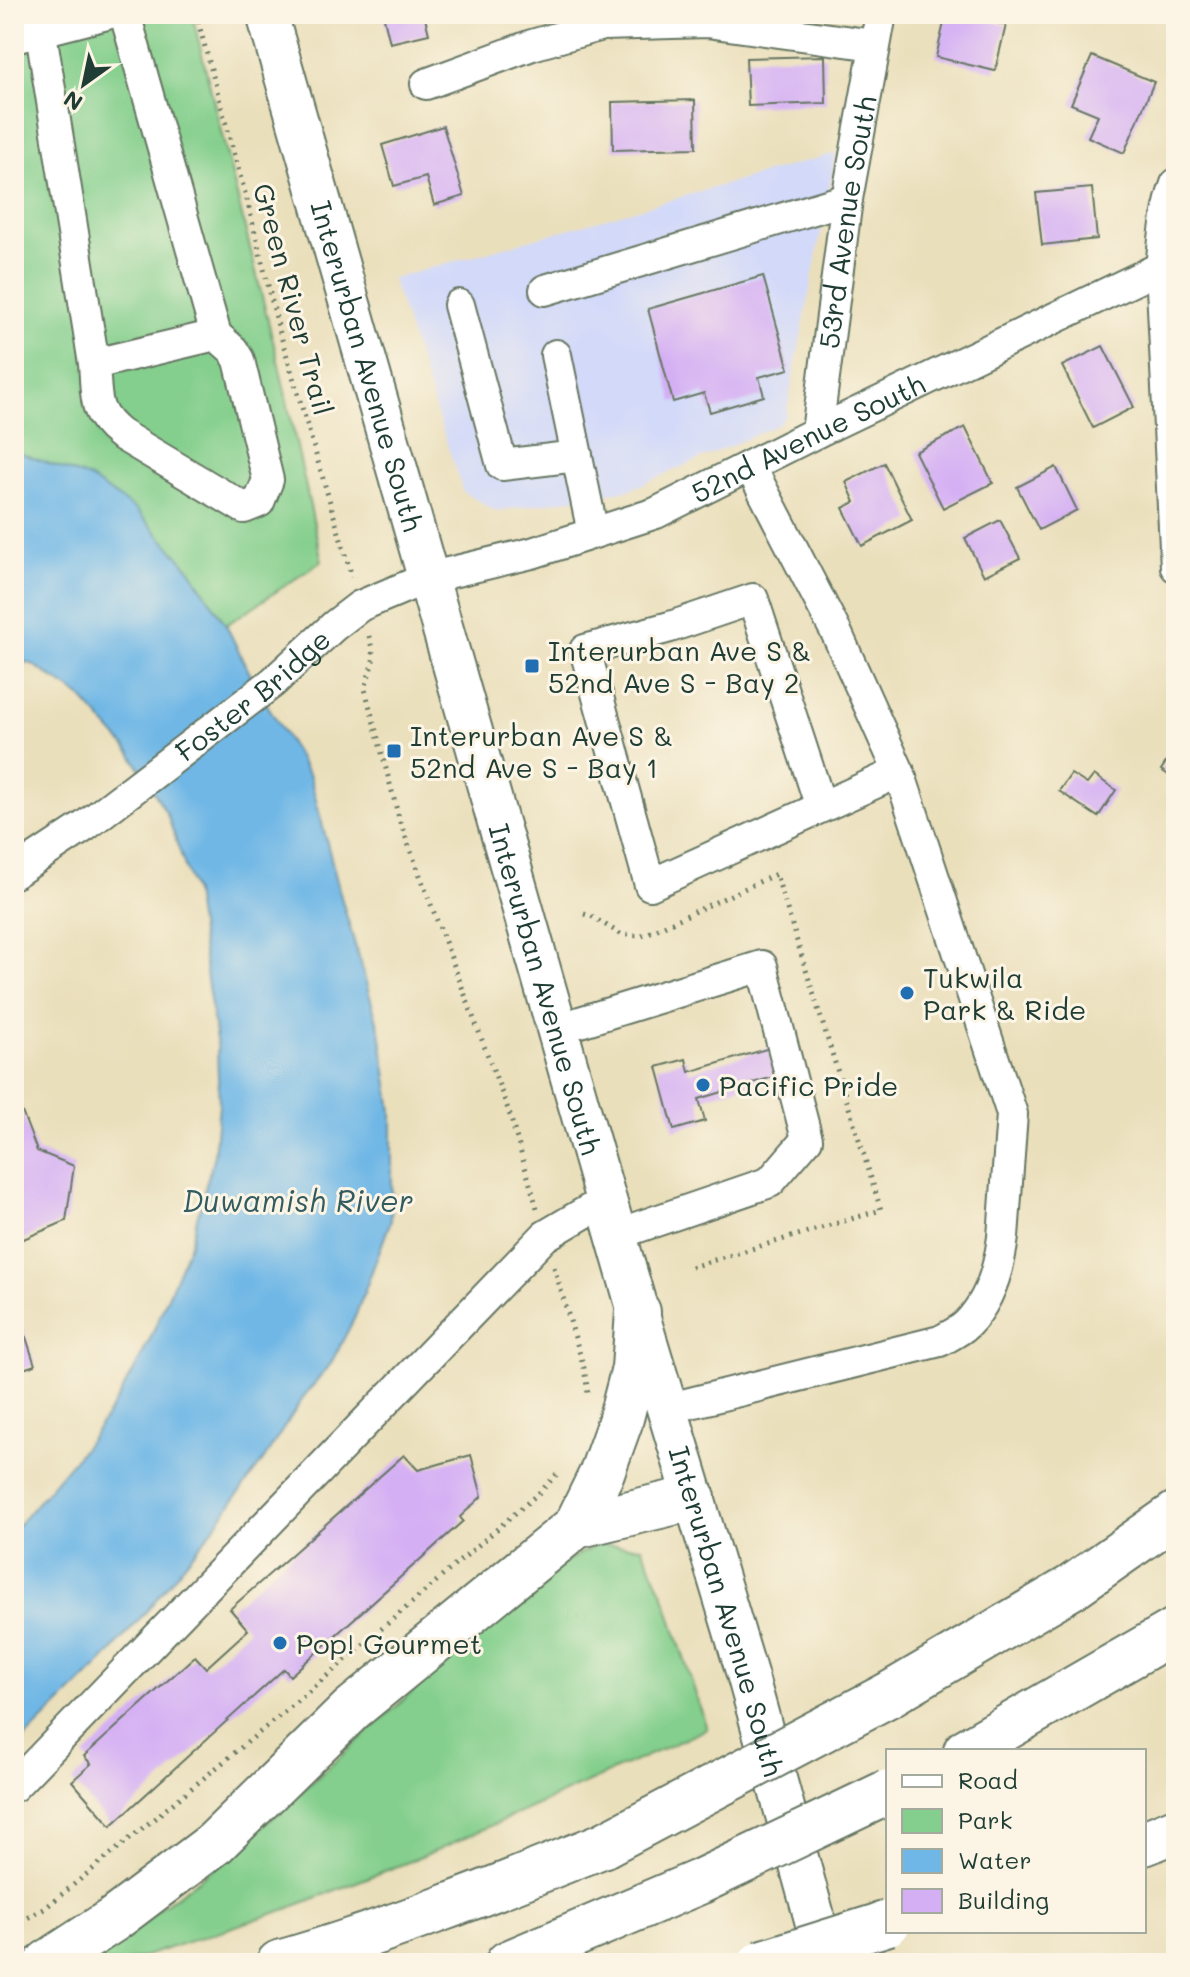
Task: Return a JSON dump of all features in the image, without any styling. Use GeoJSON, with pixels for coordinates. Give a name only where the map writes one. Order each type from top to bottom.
{"type":"FeatureCollection","features":[{"type":"Feature","properties":{"kind":"highway"},"geometry":{"type":"LineString","coordinates":[[47,1963],[113,1920],[215,1843],[352,1709],[576,1526],[601,1475],[620,1422],[634,1368],[638,1312]]}},
{"type":"Feature","properties":{"kind":"highway"},"geometry":{"type":"LineString","coordinates":[[576,1526],[693,1498]]}},
{"type":"Feature","properties":{"kind":"highway"},"geometry":{"type":"LineString","coordinates":[[279,1963],[469,1899],[604,1845],[890,1694],[1072,1587],[1176,1514]]}},
{"type":"Feature","properties":{"kind":"highway"},"geometry":{"type":"LineString","coordinates":[[970,1749],[1176,1630]]}},
{"type":"Feature","properties":{"kind":"highway"},"geometry":{"type":"LineString","coordinates":[[508,1963],[699,1882],[886,1793]]}},
{"type":"Feature","properties":{"kind":"highway"},"geometry":{"type":"LineString","coordinates":[[1146,1842],[1176,1830]]}},
{"type":"Feature","properties":{"kind":"highway"},"geometry":{"type":"LineString","coordinates":[[761,1963],[886,1924]]}},
{"type":"Feature","properties":{"kind":"main road","name":"Interurban Avenue South"},"geometry":{"type":"LineString","coordinates":[[267,14],[666,1409],[747,1674],[827,1963]]}},
{"type":"Feature","properties":{"kind":"street"},"geometry":{"type":"LineString","coordinates":[[107,14],[31,28],[94,364],[98,409],[106,423],[120,434],[244,508],[259,502],[268,480],[239,360],[216,335],[125,14]]}},
{"type":"Feature","properties":{"kind":"street","name":"53rd Avenue South"},"geometry":{"type":"LineString","coordinates":[[817,432],[847,199],[881,14]]}},
{"type":"Feature","properties":{"kind":"street"},"geometry":{"type":"LineString","coordinates":[[426,84],[600,19],[707,22],[874,45]]}},
{"type":"Feature","properties":{"kind":"street"},"geometry":{"type":"LineString","coordinates":[[1176,184],[1167,214],[1176,567]]}},
{"type":"Feature","properties":{"kind":"street"},"geometry":{"type":"LineString","coordinates":[[545,290],[847,199]]}},
{"type":"Feature","properties":{"kind":"street","name":"52nd Avenue South"},"geometry":{"type":"LineString","coordinates":[[427,578],[532,553],[656,513],[817,432],[1169,264]]}},
{"type":"Feature","properties":{"kind":"street"},"geometry":{"type":"LineString","coordinates":[[459,305],[502,465],[577,456]]}},
{"type":"Feature","properties":{"kind":"street"},"geometry":{"type":"LineString","coordinates":[[94,364],[216,335]]}},
{"type":"Feature","properties":{"kind":"street"},"geometry":{"type":"LineString","coordinates":[[556,355],[593,533]]}},
{"type":"Feature","properties":{"kind":"street"},"geometry":{"type":"LineString","coordinates":[[666,1409],[940,1341],[966,1326],[989,1295],[1001,1249],[1012,1114],[899,772],[837,634],[750,466]]}},
{"type":"Feature","properties":{"kind":"street","name":"Foster Bridge"},"geometry":{"type":"LineString","coordinates":[[14,873],[85,826],[272,683],[360,606],[427,578]]}},
{"type":"Feature","properties":{"kind":"street"},"geometry":{"type":"LineString","coordinates":[[821,807],[753,599],[670,627],[585,650],[650,885],[899,772]]}},
{"type":"Feature","properties":{"kind":"street"},"geometry":{"type":"LineString","coordinates":[[14,1786],[545,1236],[611,1217],[770,1182],[807,1139],[762,966],[557,1029]]}},
{"type":"Feature","properties":{"kind":"path","name":"Green River Trail"},"geometry":{"type":"LineString","coordinates":[[196,14],[278,326],[353,582]]}},
{"type":"Feature","properties":{"kind":"shaded area"},"geometry":{"type":"Polygon","coordinates":[[[836,153],[786,415],[778,425],[629,490],[496,511],[463,492],[392,279],[836,153]]]}},
{"type":"Feature","properties":{"kind":"green space"},"geometry":{"type":"Polygon","coordinates":[[[14,14],[192,14],[280,369],[322,561],[226,625],[188,567],[41,462],[14,451],[14,14]]]}},
{"type":"Feature","properties":{"kind":"green space"},"geometry":{"type":"Polygon","coordinates":[[[598,1544],[642,1547],[664,1596],[707,1729],[421,1857],[287,1909],[124,1963],[86,1963],[228,1858],[523,1592],[556,1567],[598,1544]]]}},
{"type":"Feature","properties":{"kind":"water","name":"Duwamish River"},"geometry":{"type":"Polygon","coordinates":[[[14,451],[89,478],[136,510],[188,567],[226,625],[255,684],[310,777],[380,1031],[392,1111],[392,1174],[391,1220],[355,1317],[330,1365],[305,1395],[262,1462],[209,1534],[150,1607],[104,1660],[14,1749],[14,1530],[83,1449],[110,1411],[150,1339],[190,1244],[214,1155],[219,1105],[217,1046],[194,893],[167,814],[131,753],[80,696],[32,664],[14,659],[14,451]]]}},
{"type":"Feature","properties":{"kind":"building"},"geometry":{"type":"Polygon","coordinates":[[[383,14],[424,14],[429,34],[390,43],[383,14]]]}},
{"type":"Feature","properties":{"kind":"building"},"geometry":{"type":"Polygon","coordinates":[[[946,14],[962,14],[1006,25],[995,71],[936,57],[946,14]]]}},
{"type":"Feature","properties":{"kind":"building"},"geometry":{"type":"Polygon","coordinates":[[[825,56],[826,103],[748,106],[746,58],[825,56]]]}},
{"type":"Feature","properties":{"kind":"building"},"geometry":{"type":"Polygon","coordinates":[[[1092,56],[1154,82],[1124,153],[1088,137],[1098,115],[1071,104],[1092,56]]]}},
{"type":"Feature","properties":{"kind":"building"},"geometry":{"type":"Polygon","coordinates":[[[695,100],[696,148],[613,150],[612,102],[695,100]]]}},
{"type":"Feature","properties":{"kind":"building"},"geometry":{"type":"Polygon","coordinates":[[[443,126],[464,196],[434,205],[426,177],[394,186],[382,145],[443,126]]]}},
{"type":"Feature","properties":{"kind":"building"},"geometry":{"type":"Polygon","coordinates":[[[1092,188],[1097,239],[1042,245],[1036,193],[1092,188]]]}},
{"type":"Feature","properties":{"kind":"building"},"geometry":{"type":"Polygon","coordinates":[[[763,276],[789,369],[759,377],[764,396],[710,412],[704,393],[673,402],[648,309],[763,276]]]}},
{"type":"Feature","properties":{"kind":"building"},"geometry":{"type":"Polygon","coordinates":[[[1103,346],[1134,407],[1093,428],[1062,366],[1103,346]]]}},
{"type":"Feature","properties":{"kind":"building"},"geometry":{"type":"Polygon","coordinates":[[[965,427],[993,483],[943,508],[915,452],[965,427]]]}},
{"type":"Feature","properties":{"kind":"building"},"geometry":{"type":"Polygon","coordinates":[[[884,463],[912,520],[862,546],[843,508],[855,502],[846,482],[884,463]]]}},
{"type":"Feature","properties":{"kind":"building"},"geometry":{"type":"Polygon","coordinates":[[[1056,467],[1077,510],[1039,530],[1017,487],[1056,467]]]}},
{"type":"Feature","properties":{"kind":"building"},"geometry":{"type":"Polygon","coordinates":[[[1000,520],[1020,558],[984,576],[965,538],[1000,520]]]}},
{"type":"Feature","properties":{"kind":"building"},"geometry":{"type":"Polygon","coordinates":[[[1176,747],[1176,780],[1161,770],[1176,747]]]}},
{"type":"Feature","properties":{"kind":"building"},"geometry":{"type":"Polygon","coordinates":[[[1071,774],[1087,784],[1094,775],[1116,790],[1098,817],[1059,791],[1071,774]]]}},
{"type":"Feature","properties":{"kind":"building","name":"Pacific Pride"},"geometry":{"type":"Polygon","coordinates":[[[793,1041],[800,1069],[699,1099],[705,1121],[674,1130],[657,1067],[686,1059],[689,1072],[793,1041]]]}},
{"type":"Feature","properties":{"kind":"building"},"geometry":{"type":"Polygon","coordinates":[[[19,1104],[37,1151],[74,1166],[66,1221],[14,1243],[14,1106],[19,1104]]]}},
{"type":"Feature","properties":{"kind":"building"},"geometry":{"type":"Polygon","coordinates":[[[23,1328],[35,1365],[14,1372],[14,1331],[23,1328]]]}},
{"type":"Feature","properties":{"kind":"building","name":"Pop! Gourmet"},"geometry":{"type":"Polygon","coordinates":[[[404,1455],[418,1470],[471,1455],[482,1496],[460,1517],[463,1521],[290,1676],[284,1669],[111,1826],[72,1781],[91,1764],[84,1756],[195,1656],[206,1668],[248,1630],[230,1609],[404,1455]]]}},
{"type":"Feature","properties":{"kind":"place","name":"Interurban Ave S & 52nd Ave S - Bay 2"},"geometry":{"type":"Point","coordinates":[532,666]}},
{"type":"Feature","properties":{"kind":"place","name":"Interurban Ave S & 52nd Ave S - Bay 1"},"geometry":{"type":"Point","coordinates":[394,751]}},
{"type":"Feature","properties":{"kind":"place","name":"Tukwila Park & Ride"},"geometry":{"type":"Point","coordinates":[907,993]}},
{"type":"Feature","properties":{"kind":"place","name":"Pacific Pride"},"geometry":{"type":"Point","coordinates":[703,1085]}},
{"type":"Feature","properties":{"kind":"place","name":"Pop! Gourmet"},"geometry":{"type":"Point","coordinates":[280,1643]}}]}
